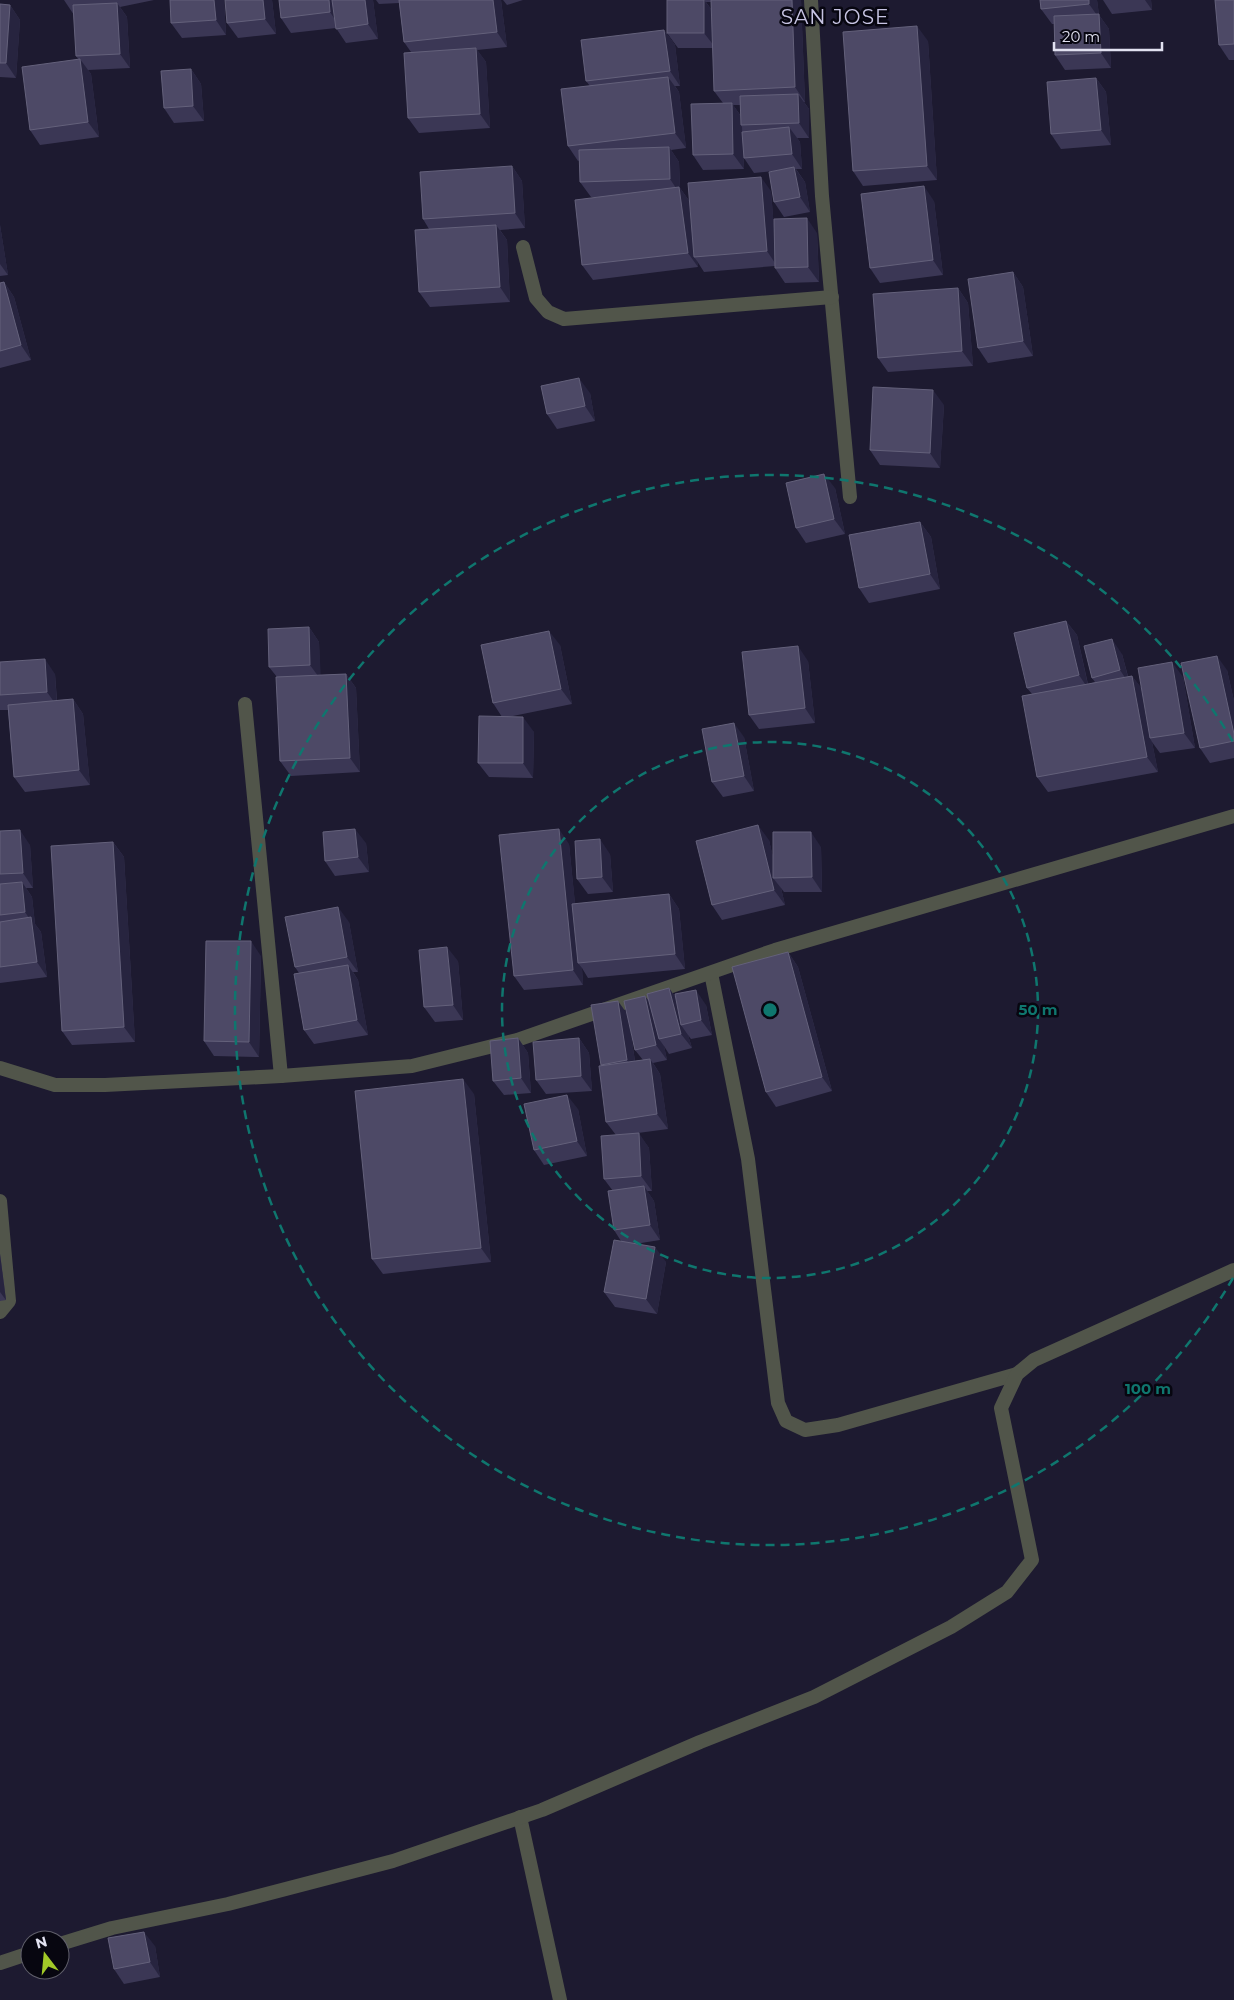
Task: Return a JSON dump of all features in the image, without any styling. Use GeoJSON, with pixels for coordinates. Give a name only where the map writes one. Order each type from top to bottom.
{"type":"FeatureCollection","features":[{"type":"Feature","properties":{"kind":"street"},"geometry":{"type":"LineString","coordinates":[[811,0],[822,196],[850,497]]}},
{"type":"Feature","properties":{"kind":"street"},"geometry":{"type":"LineString","coordinates":[[523,247],[536,298],[548,312],[564,319],[832,297]]}},
{"type":"Feature","properties":{"kind":"street"},"geometry":{"type":"LineString","coordinates":[[246,704],[281,1076]]}},
{"type":"Feature","properties":{"kind":"street"},"geometry":{"type":"LineString","coordinates":[[0,1068],[55,1085],[105,1085],[281,1076],[412,1066],[517,1040],[785,948],[1234,816]]}},
{"type":"Feature","properties":{"kind":"street"},"geometry":{"type":"LineString","coordinates":[[711,973],[748,1159],[778,1403],[786,1421],[805,1430],[838,1426],[1017,1374],[1034,1360],[1234,1270]]}},
{"type":"Feature","properties":{"kind":"street"},"geometry":{"type":"LineString","coordinates":[[0,1201],[9,1301],[0,1312]]}},
{"type":"Feature","properties":{"kind":"street"},"geometry":{"type":"LineString","coordinates":[[70,1941],[112,1928],[228,1904],[393,1861],[520,1818],[700,1742],[814,1698],[951,1627],[1007,1592],[1032,1560],[1001,1408],[1017,1374]]}},
{"type":"Feature","properties":{"kind":"street"},"geometry":{"type":"LineString","coordinates":[[520,1818],[560,2000]]}},
{"type":"Feature","properties":{"kind":"street"},"geometry":{"type":"LineString","coordinates":[[0,1963],[20,1956]]}},
{"type":"Feature","properties":{"kind":"building"},"geometry":{"type":"Polygon","coordinates":[[[170,0],[214,0],[216,20],[171,23],[170,0]]]}},
{"type":"Feature","properties":{"kind":"building"},"geometry":{"type":"Polygon","coordinates":[[[225,0],[263,0],[265,19],[227,23],[225,0]]]}},
{"type":"Feature","properties":{"kind":"building"},"geometry":{"type":"Polygon","coordinates":[[[279,0],[329,0],[330,12],[281,18],[279,0]]]}},
{"type":"Feature","properties":{"kind":"building"},"geometry":{"type":"Polygon","coordinates":[[[332,0],[365,0],[368,24],[336,29],[332,0]]]}},
{"type":"Feature","properties":{"kind":"building"},"geometry":{"type":"Polygon","coordinates":[[[399,0],[493,0],[497,32],[404,42],[399,0]]]}},
{"type":"Feature","properties":{"kind":"building"},"geometry":{"type":"Polygon","coordinates":[[[667,0],[704,0],[704,33],[667,33],[667,0]]]}},
{"type":"Feature","properties":{"kind":"building"},"geometry":{"type":"Polygon","coordinates":[[[711,0],[792,0],[795,87],[714,91],[711,0]]]}},
{"type":"Feature","properties":{"kind":"building"},"geometry":{"type":"Polygon","coordinates":[[[1040,0],[1089,0],[1089,4],[1041,9],[1040,0]]]}},
{"type":"Feature","properties":{"kind":"building"},"geometry":{"type":"Polygon","coordinates":[[[1215,0],[1234,0],[1234,44],[1219,45],[1215,0]]]}},
{"type":"Feature","properties":{"kind":"building"},"geometry":{"type":"Polygon","coordinates":[[[117,3],[120,54],[76,56],[73,5],[117,3]]]}},
{"type":"Feature","properties":{"kind":"building"},"geometry":{"type":"Polygon","coordinates":[[[0,4],[10,5],[6,63],[0,63],[0,4]]]}},
{"type":"Feature","properties":{"kind":"building"},"geometry":{"type":"Polygon","coordinates":[[[1099,14],[1101,53],[1055,55],[1054,16],[1099,14]]]}},
{"type":"Feature","properties":{"kind":"building"},"geometry":{"type":"Polygon","coordinates":[[[917,26],[927,166],[853,171],[843,32],[917,26]]]}},
{"type":"Feature","properties":{"kind":"building"},"geometry":{"type":"Polygon","coordinates":[[[664,30],[670,71],[586,81],[581,40],[664,30]]]}},
{"type":"Feature","properties":{"kind":"building"},"geometry":{"type":"Polygon","coordinates":[[[476,48],[480,114],[408,118],[404,53],[476,48]]]}},
{"type":"Feature","properties":{"kind":"building"},"geometry":{"type":"Polygon","coordinates":[[[80,59],[88,122],[30,130],[22,67],[80,59]]]}},
{"type":"Feature","properties":{"kind":"building"},"geometry":{"type":"Polygon","coordinates":[[[191,69],[193,106],[164,108],[161,71],[191,69]]]}},
{"type":"Feature","properties":{"kind":"building"},"geometry":{"type":"Polygon","coordinates":[[[668,77],[675,133],[568,146],[561,89],[668,77]]]}},
{"type":"Feature","properties":{"kind":"building"},"geometry":{"type":"Polygon","coordinates":[[[1096,78],[1101,130],[1051,134],[1047,82],[1096,78]]]}},
{"type":"Feature","properties":{"kind":"building"},"geometry":{"type":"Polygon","coordinates":[[[798,94],[799,123],[741,125],[740,96],[798,94]]]}},
{"type":"Feature","properties":{"kind":"building"},"geometry":{"type":"Polygon","coordinates":[[[732,103],[733,154],[693,155],[691,104],[732,103]]]}},
{"type":"Feature","properties":{"kind":"building"},"geometry":{"type":"Polygon","coordinates":[[[789,127],[792,154],[744,158],[742,132],[789,127]]]}},
{"type":"Feature","properties":{"kind":"building"},"geometry":{"type":"Polygon","coordinates":[[[669,147],[670,179],[580,182],[579,150],[669,147]]]}},
{"type":"Feature","properties":{"kind":"building"},"geometry":{"type":"Polygon","coordinates":[[[512,166],[515,213],[423,219],[420,172],[512,166]]]}},
{"type":"Feature","properties":{"kind":"building"},"geometry":{"type":"Polygon","coordinates":[[[794,167],[800,197],[774,202],[769,172],[794,167]]]}},
{"type":"Feature","properties":{"kind":"building"},"geometry":{"type":"Polygon","coordinates":[[[761,177],[767,251],[694,257],[688,183],[761,177]]]}},
{"type":"Feature","properties":{"kind":"building"},"geometry":{"type":"Polygon","coordinates":[[[924,186],[933,260],[870,268],[861,194],[924,186]]]}},
{"type":"Feature","properties":{"kind":"building"},"geometry":{"type":"Polygon","coordinates":[[[679,187],[688,253],[582,265],[575,200],[679,187]]]}},
{"type":"Feature","properties":{"kind":"building"},"geometry":{"type":"Polygon","coordinates":[[[807,218],[808,267],[775,268],[774,219],[807,218]]]}},
{"type":"Feature","properties":{"kind":"building"},"geometry":{"type":"Polygon","coordinates":[[[496,225],[500,287],[419,292],[415,230],[496,225]]]}},
{"type":"Feature","properties":{"kind":"building"},"geometry":{"type":"Polygon","coordinates":[[[1013,272],[1023,341],[978,348],[968,279],[1013,272]]]}},
{"type":"Feature","properties":{"kind":"building"},"geometry":{"type":"Polygon","coordinates":[[[4,282],[21,345],[0,351],[0,283],[4,282]]]}},
{"type":"Feature","properties":{"kind":"building"},"geometry":{"type":"Polygon","coordinates":[[[958,288],[962,351],[878,358],[873,294],[958,288]]]}},
{"type":"Feature","properties":{"kind":"building"},"geometry":{"type":"Polygon","coordinates":[[[579,378],[585,406],[547,414],[541,386],[579,378]]]}},
{"type":"Feature","properties":{"kind":"building"},"geometry":{"type":"Polygon","coordinates":[[[873,387],[933,390],[930,453],[870,450],[873,387]]]}},
{"type":"Feature","properties":{"kind":"building"},"geometry":{"type":"Polygon","coordinates":[[[824,474],[834,519],[796,528],[786,483],[824,474]]]}},
{"type":"Feature","properties":{"kind":"building"},"geometry":{"type":"Polygon","coordinates":[[[920,522],[930,574],[859,588],[849,535],[920,522]]]}},
{"type":"Feature","properties":{"kind":"building"},"geometry":{"type":"Polygon","coordinates":[[[1066,621],[1079,675],[1027,688],[1014,633],[1066,621]]]}},
{"type":"Feature","properties":{"kind":"building"},"geometry":{"type":"Polygon","coordinates":[[[309,627],[310,665],[269,667],[268,629],[309,627]]]}},
{"type":"Feature","properties":{"kind":"building"},"geometry":{"type":"Polygon","coordinates":[[[549,631],[561,689],[493,703],[481,645],[549,631]]]}},
{"type":"Feature","properties":{"kind":"building"},"geometry":{"type":"Polygon","coordinates":[[[1112,639],[1120,670],[1092,678],[1084,646],[1112,639]]]}},
{"type":"Feature","properties":{"kind":"building"},"geometry":{"type":"Polygon","coordinates":[[[798,646],[805,708],[749,715],[742,652],[798,646]]]}},
{"type":"Feature","properties":{"kind":"building"},"geometry":{"type":"Polygon","coordinates":[[[1217,656],[1234,741],[1200,748],[1181,663],[1217,656]]]}},
{"type":"Feature","properties":{"kind":"building"},"geometry":{"type":"Polygon","coordinates":[[[45,659],[47,692],[0,695],[0,662],[45,659]]]}},
{"type":"Feature","properties":{"kind":"building"},"geometry":{"type":"Polygon","coordinates":[[[1172,662],[1184,733],[1150,738],[1138,668],[1172,662]]]}},
{"type":"Feature","properties":{"kind":"building"},"geometry":{"type":"Polygon","coordinates":[[[346,674],[350,758],[280,761],[276,677],[346,674]]]}},
{"type":"Feature","properties":{"kind":"building"},"geometry":{"type":"Polygon","coordinates":[[[1132,676],[1147,757],[1037,777],[1022,696],[1132,676]]]}},
{"type":"Feature","properties":{"kind":"building"},"geometry":{"type":"Polygon","coordinates":[[[73,699],[79,770],[14,777],[8,705],[73,699]]]}},
{"type":"Feature","properties":{"kind":"building"},"geometry":{"type":"Polygon","coordinates":[[[479,716],[523,717],[523,763],[478,763],[479,716]]]}},
{"type":"Feature","properties":{"kind":"building"},"geometry":{"type":"Polygon","coordinates":[[[734,723],[744,776],[712,782],[702,729],[734,723]]]}},
{"type":"Feature","properties":{"kind":"building"},"geometry":{"type":"Polygon","coordinates":[[[758,825],[774,890],[712,905],[696,841],[758,825]]]}},
{"type":"Feature","properties":{"kind":"building"},"geometry":{"type":"Polygon","coordinates":[[[355,829],[358,857],[325,861],[323,832],[355,829]]]}},
{"type":"Feature","properties":{"kind":"building"},"geometry":{"type":"Polygon","coordinates":[[[559,829],[573,970],[514,976],[499,835],[559,829]]]}},
{"type":"Feature","properties":{"kind":"building"},"geometry":{"type":"Polygon","coordinates":[[[20,830],[23,873],[0,874],[0,831],[20,830]]]}},
{"type":"Feature","properties":{"kind":"building"},"geometry":{"type":"Polygon","coordinates":[[[773,832],[811,832],[812,877],[773,878],[773,832]]]}},
{"type":"Feature","properties":{"kind":"building"},"geometry":{"type":"Polygon","coordinates":[[[600,839],[602,877],[577,879],[575,841],[600,839]]]}},
{"type":"Feature","properties":{"kind":"building"},"geometry":{"type":"Polygon","coordinates":[[[113,842],[124,1027],[62,1031],[51,846],[113,842]]]}},
{"type":"Feature","properties":{"kind":"building"},"geometry":{"type":"Polygon","coordinates":[[[22,882],[25,912],[0,915],[0,884],[22,882]]]}},
{"type":"Feature","properties":{"kind":"building"},"geometry":{"type":"Polygon","coordinates":[[[669,894],[675,954],[578,963],[572,904],[669,894]]]}},
{"type":"Feature","properties":{"kind":"building"},"geometry":{"type":"Polygon","coordinates":[[[338,907],[347,957],[295,967],[285,917],[338,907]]]}},
{"type":"Feature","properties":{"kind":"building"},"geometry":{"type":"Polygon","coordinates":[[[31,917],[37,962],[0,967],[0,922],[31,917]]]}},
{"type":"Feature","properties":{"kind":"building"},"geometry":{"type":"Polygon","coordinates":[[[206,941],[251,941],[249,1042],[204,1041],[206,941]]]}},
{"type":"Feature","properties":{"kind":"building"},"geometry":{"type":"Polygon","coordinates":[[[447,947],[453,1005],[424,1007],[419,950],[447,947]]]}},
{"type":"Feature","properties":{"kind":"building"},"geometry":{"type":"Polygon","coordinates":[[[788,952],[822,1077],[766,1092],[732,967],[788,952]]]}},
{"type":"Feature","properties":{"kind":"building"},"geometry":{"type":"Polygon","coordinates":[[[348,965],[357,1020],[304,1030],[294,974],[348,965]]]}},
{"type":"Feature","properties":{"kind":"building"},"geometry":{"type":"Polygon","coordinates":[[[669,988],[681,1034],[659,1039],[647,994],[669,988]]]}},
{"type":"Feature","properties":{"kind":"building"},"geometry":{"type":"Polygon","coordinates":[[[696,990],[701,1020],[681,1025],[675,994],[696,990]]]}},
{"type":"Feature","properties":{"kind":"building"},"geometry":{"type":"Polygon","coordinates":[[[645,996],[656,1045],[635,1050],[624,1001],[645,996]]]}},
{"type":"Feature","properties":{"kind":"building"},"geometry":{"type":"Polygon","coordinates":[[[618,1001],[627,1060],[601,1065],[591,1005],[618,1001]]]}},
{"type":"Feature","properties":{"kind":"building"},"geometry":{"type":"Polygon","coordinates":[[[518,1038],[521,1078],[493,1081],[490,1041],[518,1038]]]}},
{"type":"Feature","properties":{"kind":"building"},"geometry":{"type":"Polygon","coordinates":[[[579,1038],[581,1076],[536,1080],[533,1042],[579,1038]]]}},
{"type":"Feature","properties":{"kind":"building"},"geometry":{"type":"Polygon","coordinates":[[[650,1059],[657,1114],[606,1122],[599,1066],[650,1059]]]}},
{"type":"Feature","properties":{"kind":"building"},"geometry":{"type":"Polygon","coordinates":[[[463,1079],[481,1248],[372,1259],[355,1091],[463,1079]]]}},
{"type":"Feature","properties":{"kind":"building"},"geometry":{"type":"Polygon","coordinates":[[[567,1095],[577,1141],[534,1150],[524,1104],[567,1095]]]}},
{"type":"Feature","properties":{"kind":"building"},"geometry":{"type":"Polygon","coordinates":[[[639,1133],[641,1176],[604,1179],[601,1136],[639,1133]]]}},
{"type":"Feature","properties":{"kind":"building"},"geometry":{"type":"Polygon","coordinates":[[[644,1186],[650,1225],[614,1230],[608,1191],[644,1186]]]}},
{"type":"Feature","properties":{"kind":"building"},"geometry":{"type":"Polygon","coordinates":[[[614,1240],[655,1247],[646,1299],[604,1292],[614,1240]]]}},
{"type":"Feature","properties":{"kind":"building"},"geometry":{"type":"Polygon","coordinates":[[[144,1932],[150,1962],[114,1969],[108,1938],[144,1932]]]}},
{"type":"Feature","properties":{"kind":"district","name":"SAN JOSE"},"geometry":{"type":"Point","coordinates":[835,17]}}]}
